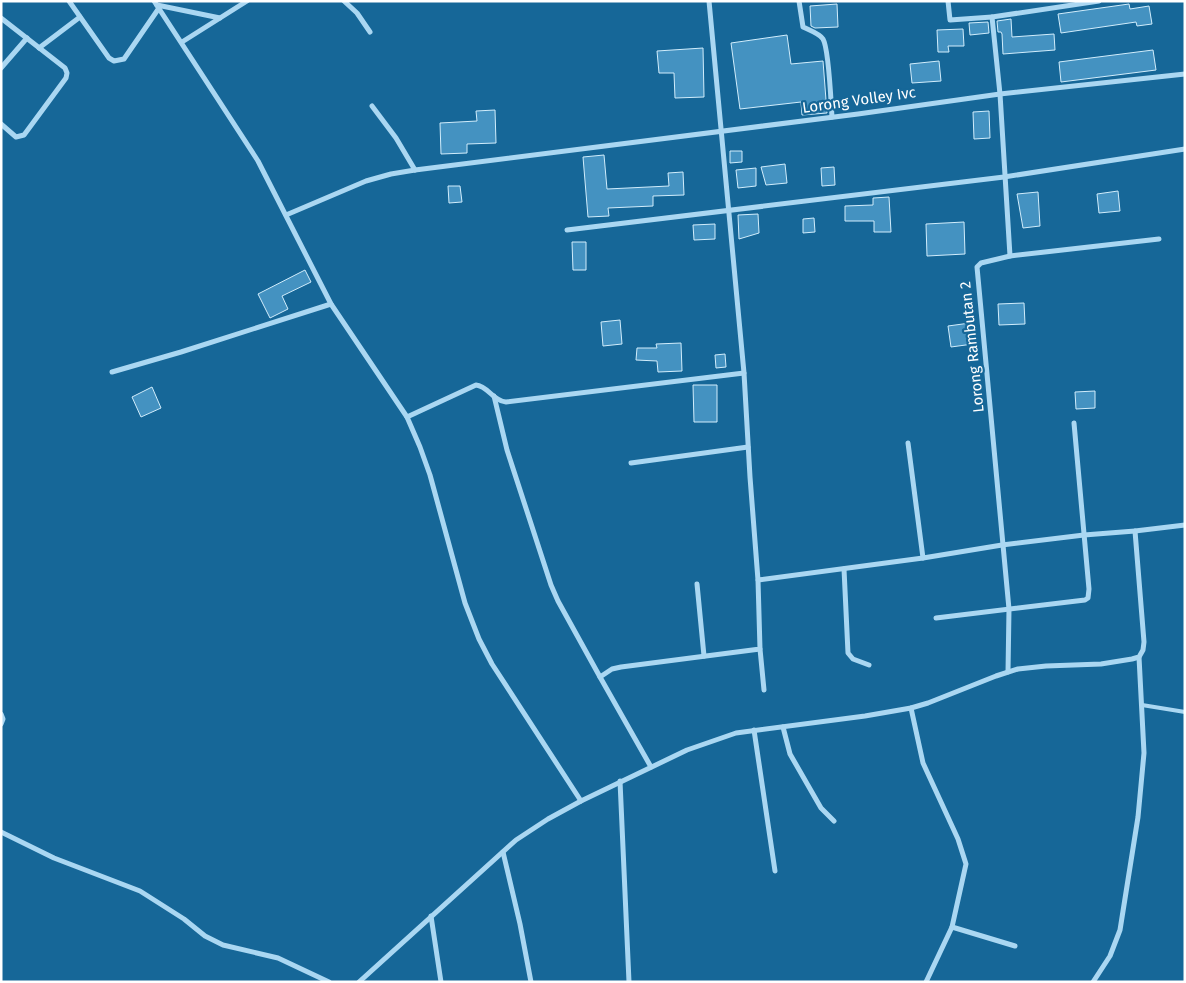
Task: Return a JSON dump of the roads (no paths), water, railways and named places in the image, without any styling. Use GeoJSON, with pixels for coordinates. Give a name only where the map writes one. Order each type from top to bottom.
{"type":"FeatureCollection","features":[{"type":"Feature","properties":{"kind":"street"},"geometry":{"type":"LineString","coordinates":[[69,1],[109,58],[117,61],[124,59],[157,5]]}},
{"type":"Feature","properties":{"kind":"street"},"geometry":{"type":"LineString","coordinates":[[182,42],[247,1]]}},
{"type":"Feature","properties":{"kind":"street"},"geometry":{"type":"LineString","coordinates":[[344,1],[357,13],[370,32]]}},
{"type":"Feature","properties":{"kind":"street"},"geometry":{"type":"LineString","coordinates":[[709,1],[744,374],[764,690]]}},
{"type":"Feature","properties":{"kind":"street"},"geometry":{"type":"LineString","coordinates":[[799,1],[803,27],[822,38],[824,43],[832,117]]}},
{"type":"Feature","properties":{"kind":"street"},"geometry":{"type":"LineString","coordinates":[[948,1],[950,20],[992,17],[1099,1]]}},
{"type":"Feature","properties":{"kind":"street"},"geometry":{"type":"LineString","coordinates":[[157,5],[220,18]]}},
{"type":"Feature","properties":{"kind":"street"},"geometry":{"type":"LineString","coordinates":[[157,5],[258,161],[331,304],[407,418],[430,475],[465,603],[479,639],[497,672],[581,801]]}},
{"type":"Feature","properties":{"kind":"street"},"geometry":{"type":"LineString","coordinates":[[39,48],[80,17]]}},
{"type":"Feature","properties":{"kind":"street"},"geometry":{"type":"LineString","coordinates":[[992,17],[1000,94],[1010,256]]}},
{"type":"Feature","properties":{"kind":"street"},"geometry":{"type":"LineString","coordinates":[[1,18],[65,68],[68,73],[24,135],[16,137],[1,124]]}},
{"type":"Feature","properties":{"kind":"street"},"geometry":{"type":"LineString","coordinates":[[1,68],[27,38]]}},
{"type":"Feature","properties":{"kind":"street","name":"Lorong Volley Ivc"},"geometry":{"type":"LineString","coordinates":[[286,215],[366,181],[415,170],[1000,94],[1185,74]]}},
{"type":"Feature","properties":{"kind":"street"},"geometry":{"type":"LineString","coordinates":[[372,106],[396,138],[415,170]]}},
{"type":"Feature","properties":{"kind":"street"},"geometry":{"type":"LineString","coordinates":[[567,230],[1004,177],[1185,149]]}},
{"type":"Feature","properties":{"kind":"street","name":"Lorong Rambutan 2"},"geometry":{"type":"LineString","coordinates":[[1008,672],[1009,609],[978,265],[1010,256],[1159,239]]}},
{"type":"Feature","properties":{"kind":"street"},"geometry":{"type":"LineString","coordinates":[[112,372],[331,304]]}},
{"type":"Feature","properties":{"kind":"street"},"geometry":{"type":"LineString","coordinates":[[407,418],[472,385],[481,386],[502,402],[744,374]]}},
{"type":"Feature","properties":{"kind":"street"},"geometry":{"type":"LineString","coordinates":[[494,396],[507,450],[551,585],[558,601],[651,767]]}},
{"type":"Feature","properties":{"kind":"street"},"geometry":{"type":"LineString","coordinates":[[936,618],[1085,600],[1088,598],[1090,589],[1074,423]]}},
{"type":"Feature","properties":{"kind":"street"},"geometry":{"type":"LineString","coordinates":[[908,443],[924,558]]}},
{"type":"Feature","properties":{"kind":"street"},"geometry":{"type":"LineString","coordinates":[[631,463],[748,447]]}},
{"type":"Feature","properties":{"kind":"street"},"geometry":{"type":"LineString","coordinates":[[758,580],[924,558],[1002,545],[1185,525]]}},
{"type":"Feature","properties":{"kind":"street"},"geometry":{"type":"LineString","coordinates":[[359,982],[516,840],[548,819],[581,801],[700,744],[724,736],[754,730],[865,716],[911,708],[1008,672],[1034,667],[1101,664],[1138,657],[1143,650],[1144,642],[1134,530]]}},
{"type":"Feature","properties":{"kind":"street"},"geometry":{"type":"LineString","coordinates":[[844,569],[848,653],[853,659],[869,665]]}},
{"type":"Feature","properties":{"kind":"street"},"geometry":{"type":"LineString","coordinates":[[697,584],[704,656]]}},
{"type":"Feature","properties":{"kind":"street"},"geometry":{"type":"LineString","coordinates":[[600,677],[616,668],[760,649]]}},
{"type":"Feature","properties":{"kind":"street"},"geometry":{"type":"LineString","coordinates":[[1093,982],[1110,956],[1122,922],[1138,817],[1144,753],[1138,657]]}},
{"type":"Feature","properties":{"kind":"street"},"geometry":{"type":"LineString","coordinates":[[911,708],[923,763],[966,860],[966,869],[952,927],[926,982]]}},
{"type":"Feature","properties":{"kind":"street"},"geometry":{"type":"LineString","coordinates":[[1,714],[3,719],[1,724]]}},
{"type":"Feature","properties":{"kind":"street"},"geometry":{"type":"LineString","coordinates":[[783,727],[790,754],[821,808],[834,820]]}},
{"type":"Feature","properties":{"kind":"street"},"geometry":{"type":"LineString","coordinates":[[754,730],[776,871]]}},
{"type":"Feature","properties":{"kind":"street"},"geometry":{"type":"LineString","coordinates":[[620,781],[629,982]]}},
{"type":"Feature","properties":{"kind":"street"},"geometry":{"type":"LineString","coordinates":[[1,832],[54,858],[140,891],[184,919],[205,936],[223,945],[278,958],[329,982]]}},
{"type":"Feature","properties":{"kind":"street"},"geometry":{"type":"LineString","coordinates":[[503,852],[531,982]]}},
{"type":"Feature","properties":{"kind":"street"},"geometry":{"type":"LineString","coordinates":[[431,916],[440,982]]}},
{"type":"Feature","properties":{"kind":"street"},"geometry":{"type":"LineString","coordinates":[[952,927],[1015,946]]}},
{"type":"Feature","properties":{"kind":"lane"},"geometry":{"type":"LineString","coordinates":[[1142,705],[1185,712]]}}]}
